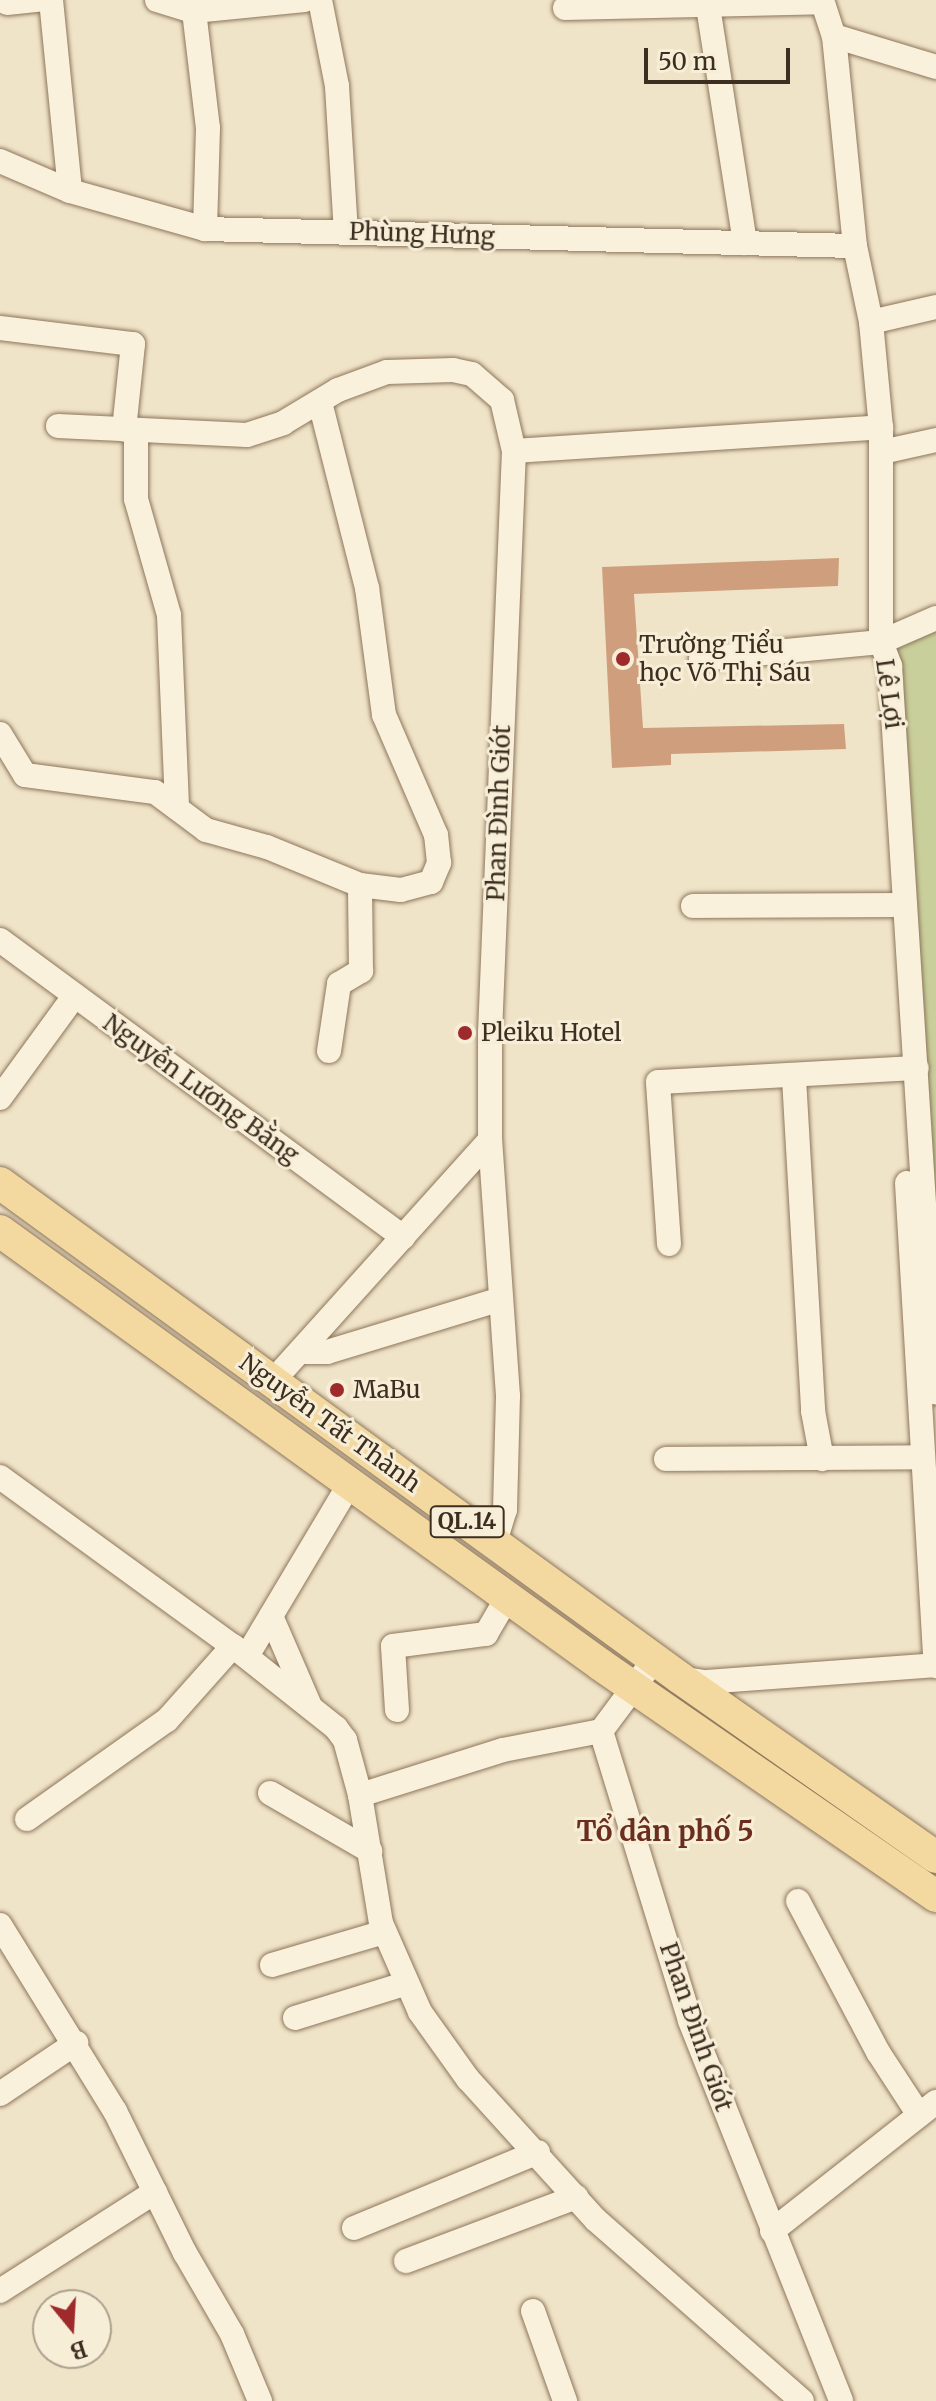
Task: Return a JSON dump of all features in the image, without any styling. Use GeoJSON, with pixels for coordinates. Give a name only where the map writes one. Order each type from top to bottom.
{"type":"FeatureCollection","features":[{"type":"Feature","properties":{"kind":"main road","name":"Nguyễn Tất Thành"},"geometry":{"type":"LineString","coordinates":[[0,1183],[667,1669],[936,1857]]}},
{"type":"Feature","properties":{"kind":"main road","name":"Nguyễn Tất Thành"},"geometry":{"type":"LineString","coordinates":[[0,1231],[507,1598],[936,1896]]}},
{"type":"Feature","properties":{"kind":"street"},"geometry":{"type":"LineString","coordinates":[[7,3],[36,0]]}},
{"type":"Feature","properties":{"kind":"street"},"geometry":{"type":"LineString","coordinates":[[51,0],[70,191]]}},
{"type":"Feature","properties":{"kind":"street"},"geometry":{"type":"LineString","coordinates":[[157,0],[194,11],[304,0]]}},
{"type":"Feature","properties":{"kind":"street"},"geometry":{"type":"LineString","coordinates":[[320,0],[337,86],[346,232]]}},
{"type":"Feature","properties":{"kind":"street"},"geometry":{"type":"LineString","coordinates":[[565,8],[822,1]]}},
{"type":"Feature","properties":{"kind":"street","name":"Lê Lợi"},"geometry":{"type":"LineString","coordinates":[[822,1],[834,36],[855,246],[871,322],[881,427],[881,642],[890,666],[909,1069],[936,1393]]}},
{"type":"Feature","properties":{"kind":"street"},"geometry":{"type":"LineString","coordinates":[[707,2],[745,243]]}},
{"type":"Feature","properties":{"kind":"street"},"geometry":{"type":"LineString","coordinates":[[194,11],[208,128],[205,229]]}},
{"type":"Feature","properties":{"kind":"street"},"geometry":{"type":"LineString","coordinates":[[834,36],[936,67]]}},
{"type":"Feature","properties":{"kind":"street","name":"Phùng Hưng"},"geometry":{"type":"LineString","coordinates":[[0,161],[70,191],[205,229],[855,246]]}},
{"type":"Feature","properties":{"kind":"street"},"geometry":{"type":"LineString","coordinates":[[871,322],[936,307]]}},
{"type":"Feature","properties":{"kind":"street"},"geometry":{"type":"LineString","coordinates":[[0,328],[133,344],[130,431],[136,499],[169,615],[177,808]]}},
{"type":"Feature","properties":{"kind":"street","name":"Phan Đình Giót"},"geometry":{"type":"LineString","coordinates":[[58,426],[219,437],[259,433],[338,390],[399,369],[462,371],[489,385],[502,400],[514,451],[490,1033],[490,1140],[508,1396],[505,1510],[495,1542]]}},
{"type":"Feature","properties":{"kind":"street"},"geometry":{"type":"LineString","coordinates":[[0,734],[25,775],[143,789],[177,808],[206,830],[267,847],[360,885],[401,890],[424,885],[436,877],[439,848],[384,715],[367,588],[320,402]]}},
{"type":"Feature","properties":{"kind":"street"},"geometry":{"type":"LineString","coordinates":[[514,451],[881,427]]}},
{"type":"Feature","properties":{"kind":"street"},"geometry":{"type":"LineString","coordinates":[[882,452],[936,440]]}},
{"type":"Feature","properties":{"kind":"street"},"geometry":{"type":"LineString","coordinates":[[701,659],[881,642],[936,618]]}},
{"type":"Feature","properties":{"kind":"street"},"geometry":{"type":"LineString","coordinates":[[360,1795],[503,1750],[601,1731],[634,1688],[667,1669],[705,1682],[936,1665],[921,1457],[909,1069],[892,905],[874,667],[881,642]]}},
{"type":"Feature","properties":{"kind":"street"},"geometry":{"type":"LineString","coordinates":[[329,1051],[339,984],[361,971],[360,885]]}},
{"type":"Feature","properties":{"kind":"street"},"geometry":{"type":"LineString","coordinates":[[693,906],[892,905]]}},
{"type":"Feature","properties":{"kind":"street","name":"Nguyễn Lương Bằng"},"geometry":{"type":"LineString","coordinates":[[0,940],[403,1237]]}},
{"type":"Feature","properties":{"kind":"street"},"geometry":{"type":"LineString","coordinates":[[0,1098],[75,995]]}},
{"type":"Feature","properties":{"kind":"street"},"geometry":{"type":"LineString","coordinates":[[669,1244],[658,1082],[683,1077],[794,1078],[909,1069]]}},
{"type":"Feature","properties":{"kind":"street"},"geometry":{"type":"LineString","coordinates":[[794,1078],[813,1411],[822,1459]]}},
{"type":"Feature","properties":{"kind":"street"},"geometry":{"type":"LineString","coordinates":[[272,1382],[490,1140]]}},
{"type":"Feature","properties":{"kind":"street"},"geometry":{"type":"LineString","coordinates":[[300,1352],[327,1352],[501,1299]]}},
{"type":"Feature","properties":{"kind":"street"},"geometry":{"type":"LineString","coordinates":[[666,1459],[921,1457]]}},
{"type":"Feature","properties":{"kind":"street"},"geometry":{"type":"LineString","coordinates":[[0,1477],[240,1651],[309,1706],[345,1740],[360,1795],[384,1932],[404,1984],[468,2079],[576,2197],[781,2388],[802,2401]]}},
{"type":"Feature","properties":{"kind":"street"},"geometry":{"type":"LineString","coordinates":[[27,1819],[167,1720],[240,1651],[271,1616],[350,1483]]}},
{"type":"Feature","properties":{"kind":"street"},"geometry":{"type":"LineString","coordinates":[[397,1710],[393,1646],[486,1634],[507,1598]]}},
{"type":"Feature","properties":{"kind":"street"},"geometry":{"type":"LineString","coordinates":[[271,1616],[309,1706]]}},
{"type":"Feature","properties":{"kind":"street","name":"Phan Đình Giót"},"geometry":{"type":"LineString","coordinates":[[601,1731],[690,2021],[841,2401]]}},
{"type":"Feature","properties":{"kind":"street"},"geometry":{"type":"LineString","coordinates":[[270,1793],[370,1851]]}},
{"type":"Feature","properties":{"kind":"street"},"geometry":{"type":"LineString","coordinates":[[772,2231],[927,2109],[878,2052],[798,1901]]}},
{"type":"Feature","properties":{"kind":"street"},"geometry":{"type":"LineString","coordinates":[[0,1925],[76,2043],[232,2334],[260,2401]]}},
{"type":"Feature","properties":{"kind":"street"},"geometry":{"type":"LineString","coordinates":[[272,1965],[384,1932]]}},
{"type":"Feature","properties":{"kind":"street"},"geometry":{"type":"LineString","coordinates":[[295,2018],[404,1984]]}},
{"type":"Feature","properties":{"kind":"street"},"geometry":{"type":"LineString","coordinates":[[0,2094],[76,2043]]}},
{"type":"Feature","properties":{"kind":"street"},"geometry":{"type":"LineString","coordinates":[[354,2228],[538,2152]]}},
{"type":"Feature","properties":{"kind":"street"},"geometry":{"type":"LineString","coordinates":[[0,2291],[155,2192]]}},
{"type":"Feature","properties":{"kind":"street"},"geometry":{"type":"LineString","coordinates":[[406,2261],[576,2197]]}},
{"type":"Feature","properties":{"kind":"street"},"geometry":{"type":"LineString","coordinates":[[533,2311],[558,2399]]}},
{"type":"Feature","properties":{"kind":"green space"},"geometry":{"type":"Polygon","coordinates":[[[936,619],[936,1393],[881,642],[936,619]]]}},
{"type":"Feature","properties":{"kind":"building","name":"Trường Tiểu học Võ Thị Sáu"},"geometry":{"type":"Polygon","coordinates":[[[839,558],[838,586],[634,594],[643,728],[844,724],[846,749],[671,754],[671,765],[612,768],[602,567],[839,558]]]}},
{"type":"Feature","properties":{"kind":"place","name":"Trường Tiểu học Võ Thị Sáu"},"geometry":{"type":"Point","coordinates":[623,659]}},
{"type":"Feature","properties":{"kind":"place","name":"Pleiku Hotel"},"geometry":{"type":"Point","coordinates":[465,1033]}},
{"type":"Feature","properties":{"kind":"place","name":"MaBu"},"geometry":{"type":"Point","coordinates":[337,1390]}},
{"type":"Feature","properties":{"kind":"district","name":"Tổ dân phố 5"},"geometry":{"type":"Point","coordinates":[665,1831]}}]}
